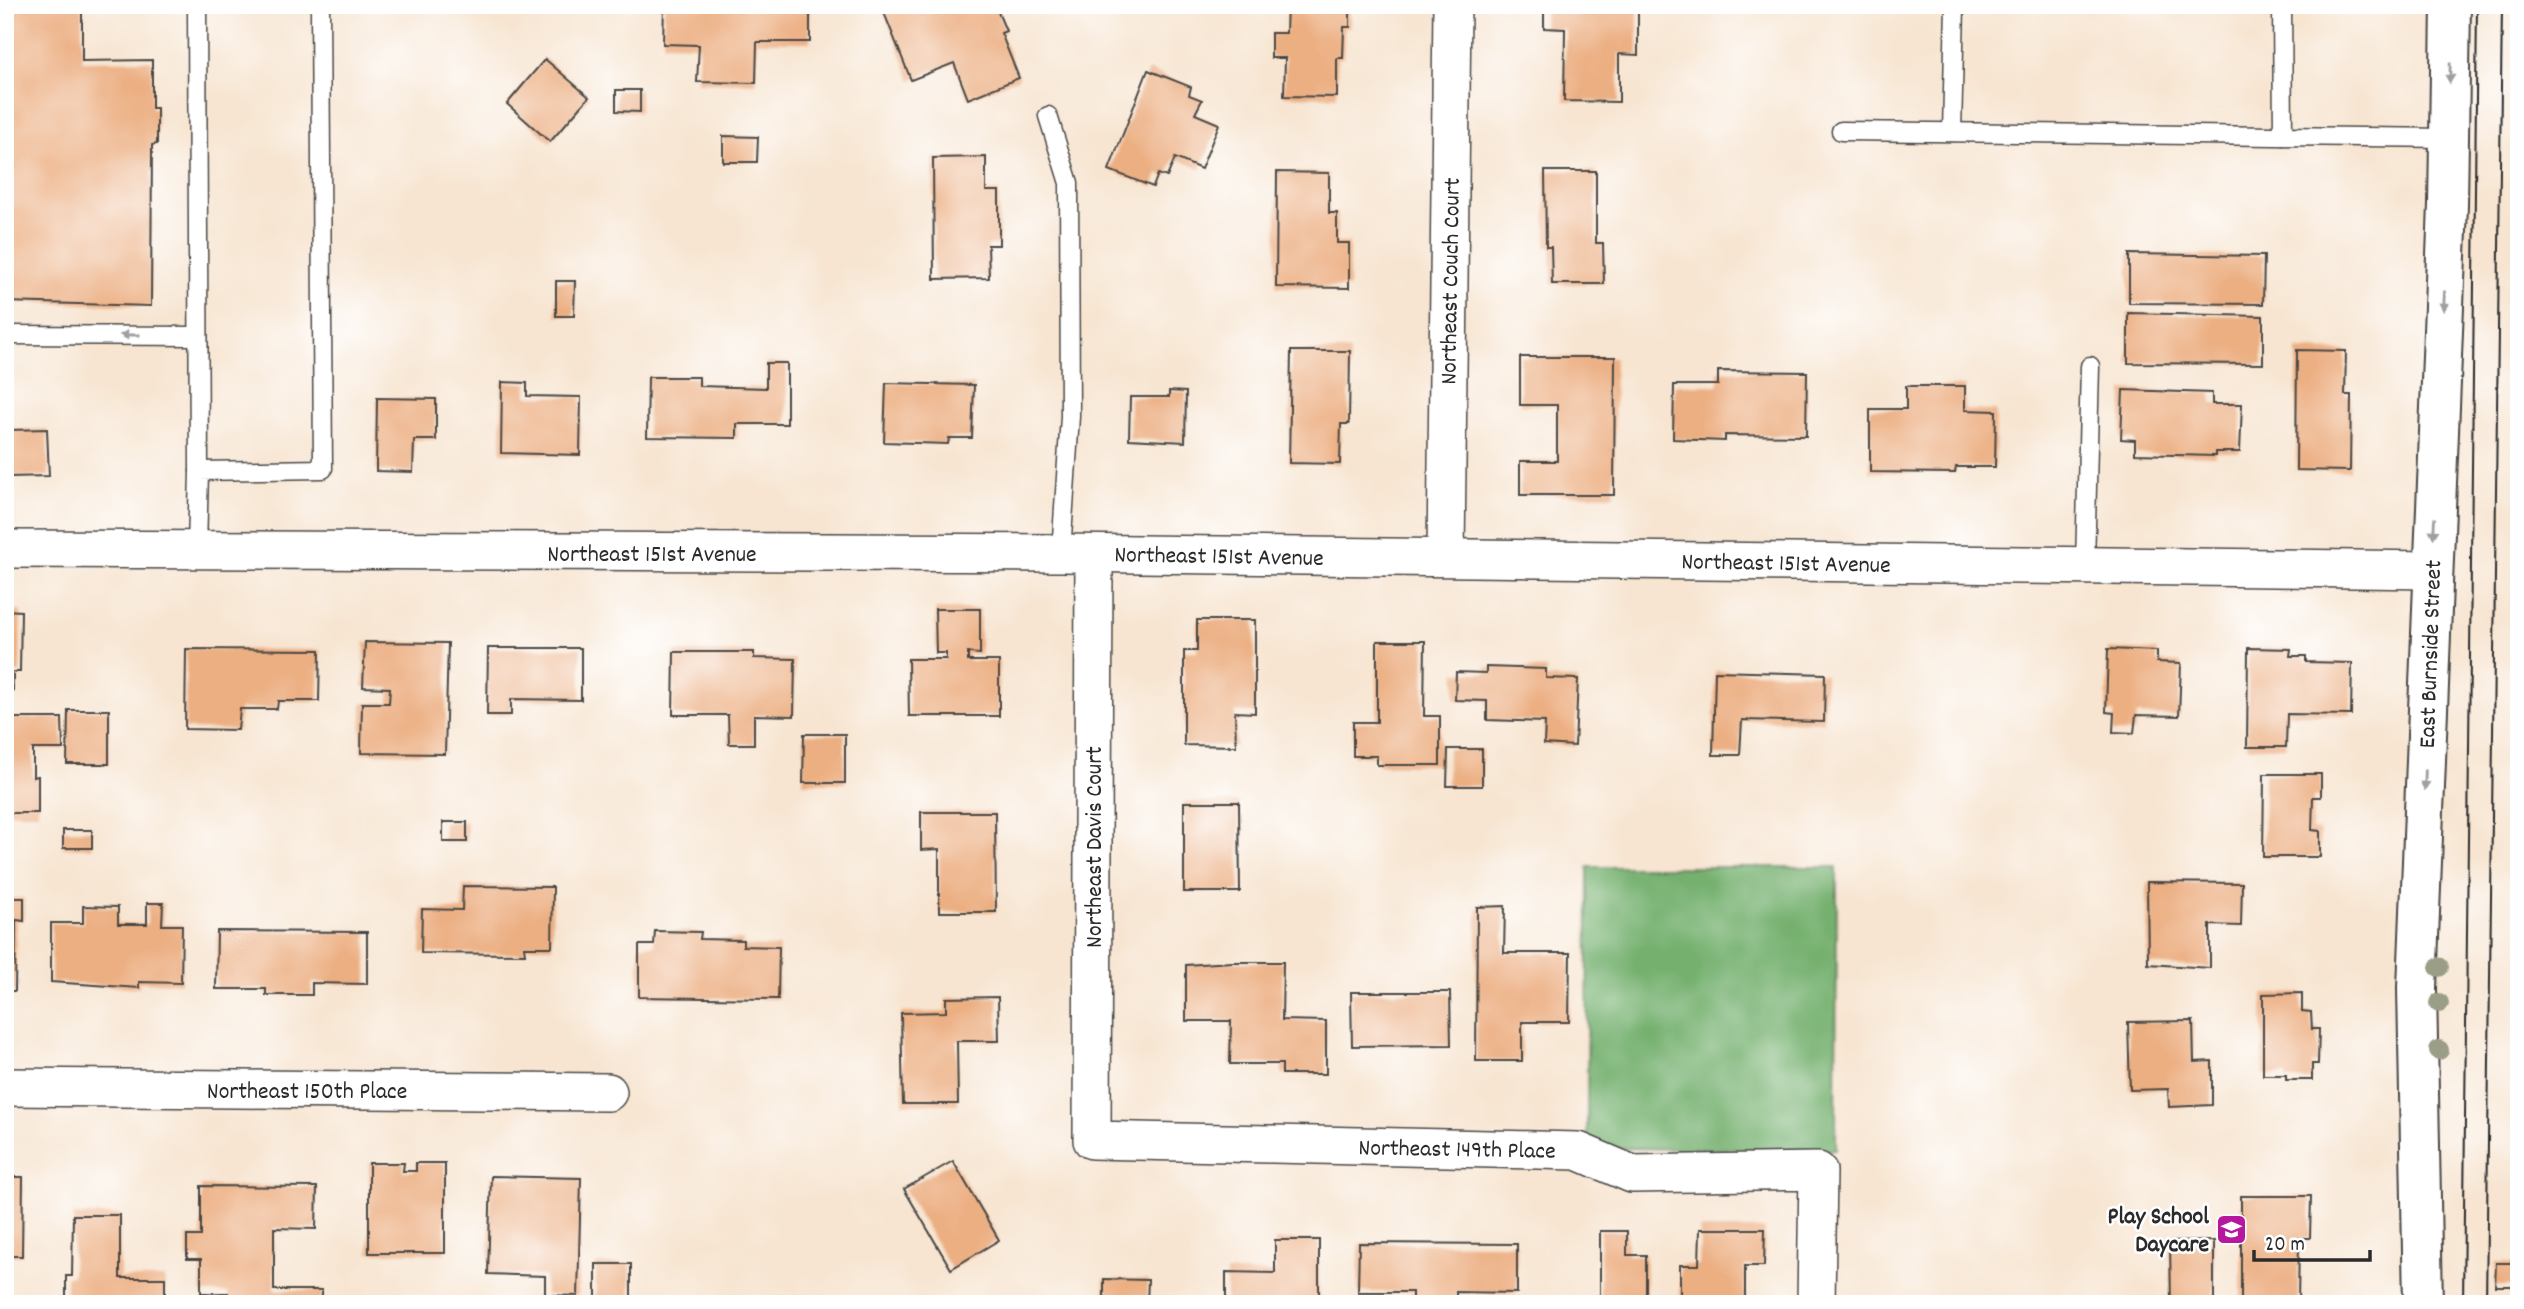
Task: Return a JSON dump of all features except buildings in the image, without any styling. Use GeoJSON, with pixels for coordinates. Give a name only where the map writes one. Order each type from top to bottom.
{"type":"FeatureCollection","features":[{"type":"Feature","properties":{"kind":"street","name":"Northeast Couch Court"},"geometry":{"type":"LineString","coordinates":[[1446,557],[1452,5]]}},
{"type":"Feature","properties":{"kind":"street","name":"East Burnside Street"},"geometry":{"type":"LineString","coordinates":[[2423,1304],[2417,988],[2449,138],[2451,5]]}},
{"type":"Feature","properties":{"kind":"street","name":"Northeast 151st Avenue"},"geometry":{"type":"LineString","coordinates":[[5,549],[1077,553],[2432,570]]}},
{"type":"Feature","properties":{"kind":"street","name":"Northeast Davis Court"},"geometry":{"type":"LineString","coordinates":[[1077,553],[1092,1140]]}},
{"type":"Feature","properties":{"kind":"street","name":"Northeast 150th Place"},"geometry":{"type":"LineString","coordinates":[[5,1087],[608,1092]]}},
{"type":"Feature","properties":{"kind":"street","name":"Northeast 149th Place"},"geometry":{"type":"LineString","coordinates":[[1092,1140],[1578,1151],[1632,1174],[1818,1171],[1816,1304]]}},
{"type":"Feature","properties":{"kind":"lane"},"geometry":{"type":"LineString","coordinates":[[197,5],[197,550]]}},
{"type":"Feature","properties":{"kind":"lane"},"geometry":{"type":"LineString","coordinates":[[199,471],[323,469],[320,5]]}},
{"type":"Feature","properties":{"kind":"lane"},"geometry":{"type":"LineString","coordinates":[[1952,132],[1955,5]]}},
{"type":"Feature","properties":{"kind":"lane"},"geometry":{"type":"LineString","coordinates":[[2282,5],[2283,136]]}},
{"type":"Feature","properties":{"kind":"lane"},"geometry":{"type":"LineString","coordinates":[[1048,116],[1069,183],[1070,416],[1077,553]]}},
{"type":"Feature","properties":{"kind":"lane"},"geometry":{"type":"LineString","coordinates":[[1842,131],[2449,138]]}},
{"type":"Feature","properties":{"kind":"lane"},"geometry":{"type":"LineString","coordinates":[[5,335],[198,336]]}},
{"type":"Feature","properties":{"kind":"lane"},"geometry":{"type":"LineString","coordinates":[[2085,566],[2090,366]]}},
{"type":"Feature","properties":{"kind":"green space"},"geometry":{"type":"Polygon","coordinates":[[[1588,867],[1837,867],[1836,1150],[1587,1148],[1588,867]]]}},
{"type":"Feature","properties":{"kind":"tram line"},"geometry":{"type":"LineString","coordinates":[[2463,1304],[2477,5]]}},
{"type":"Feature","properties":{"kind":"tram line"},"geometry":{"type":"LineString","coordinates":[[2486,1304],[2502,5]]}},
{"type":"Feature","properties":{"kind":"place","name":"Play School Daycare"},"geometry":{"type":"Point","coordinates":[2232,1229]}}]}
